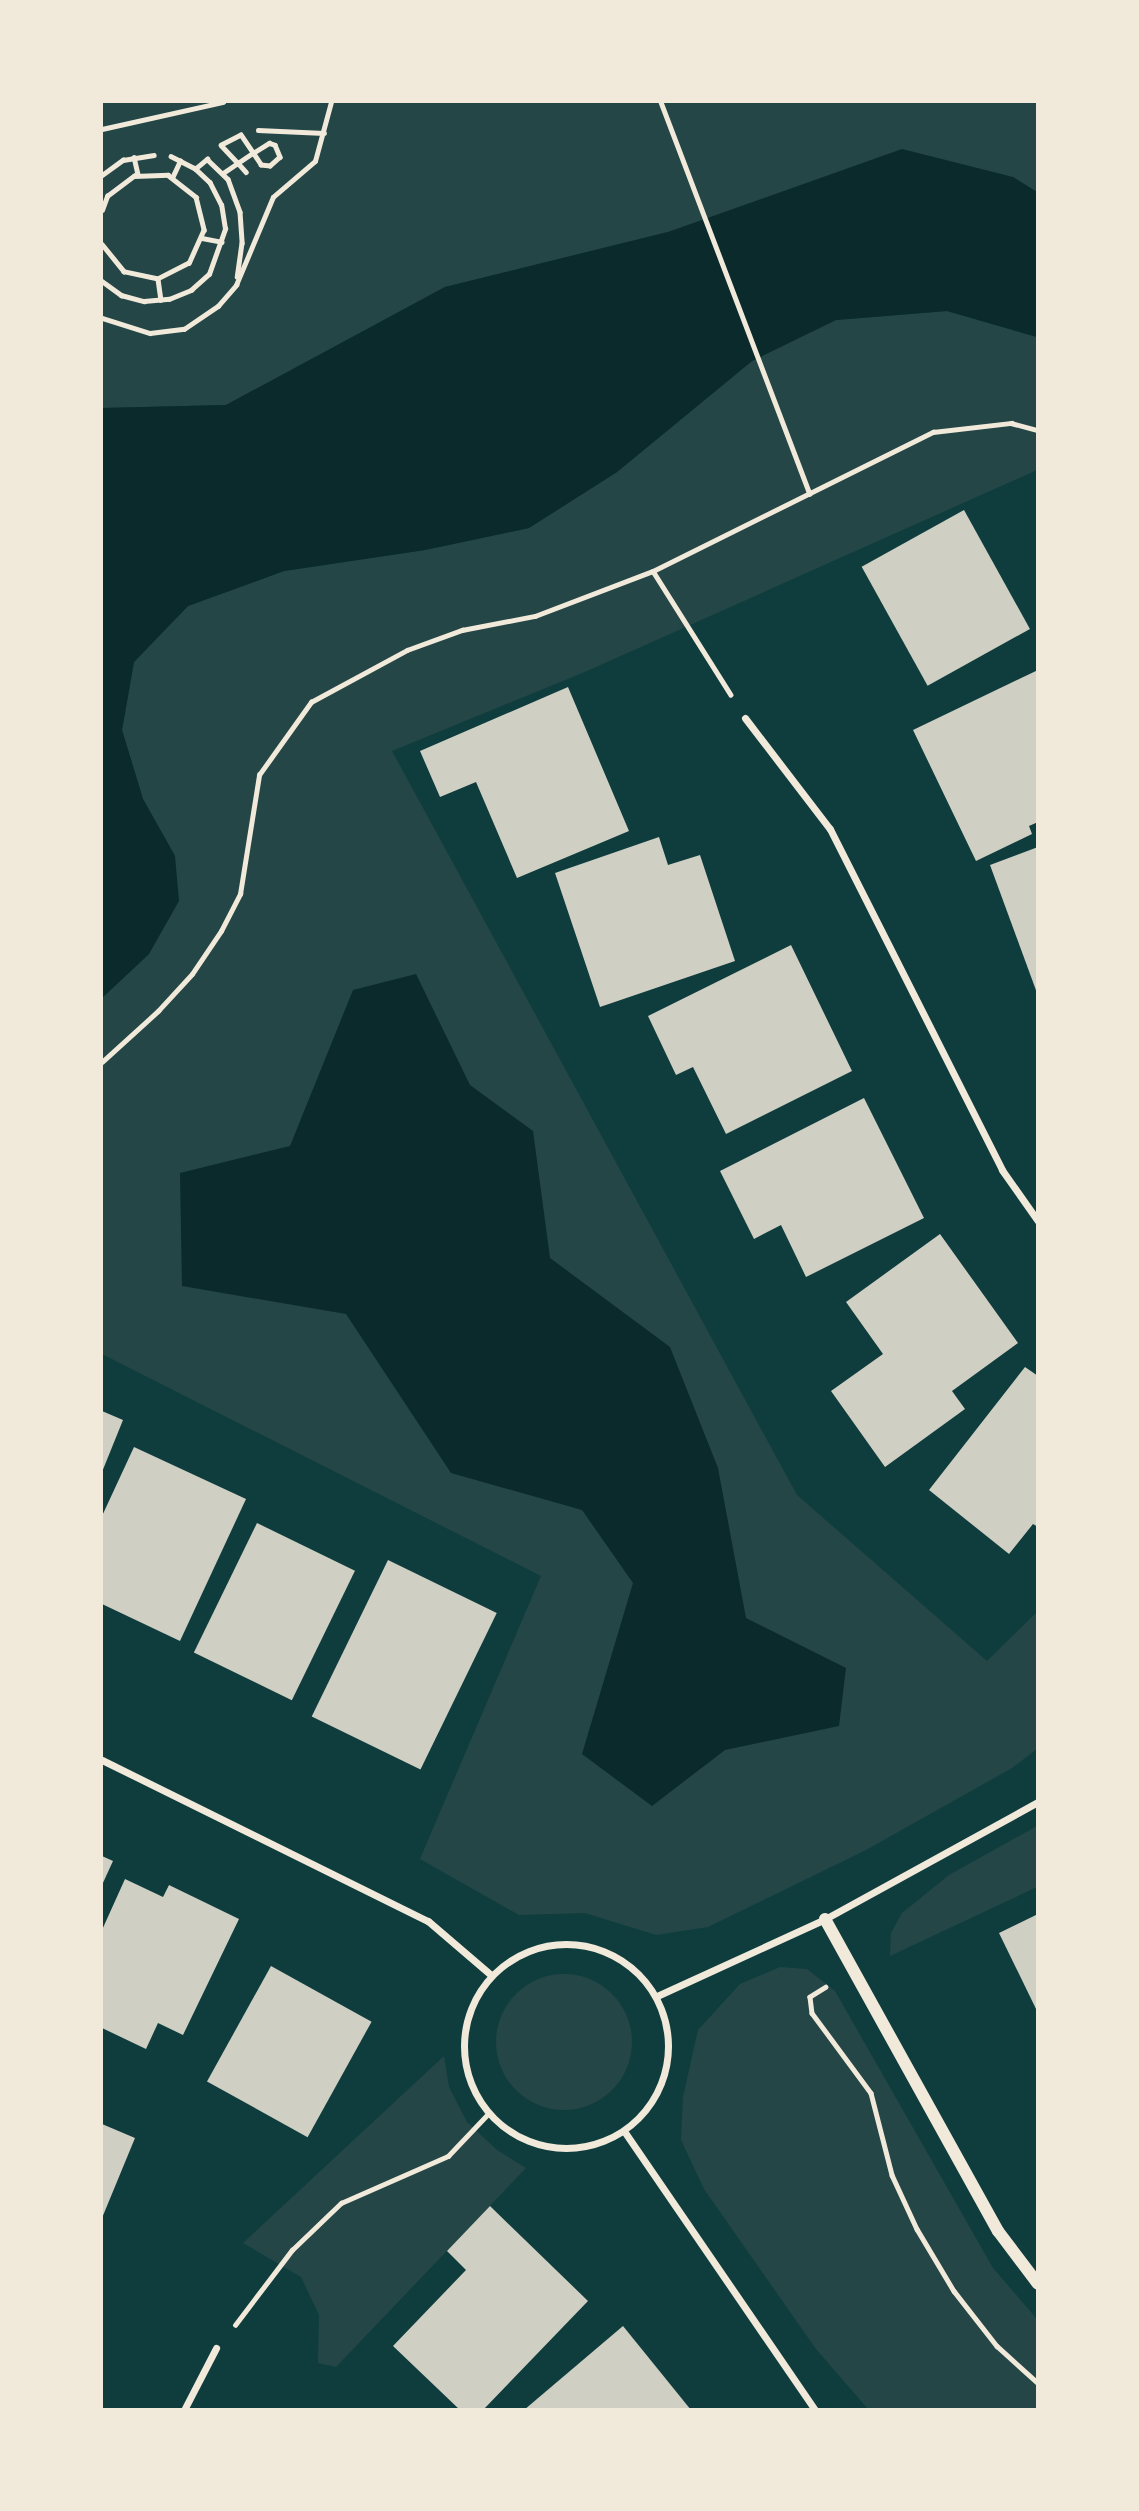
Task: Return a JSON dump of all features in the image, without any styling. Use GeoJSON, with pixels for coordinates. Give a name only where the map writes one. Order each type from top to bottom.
{"type":"FeatureCollection","features":[{"type":"Feature","properties":{"kind":"street"},"geometry":{"type":"LineString","coordinates":[[745,718],[830,830],[1002,1170],[1038,1221]]}},
{"type":"Feature","properties":{"kind":"street"},"geometry":{"type":"LineString","coordinates":[[102,1760],[428,1921],[491,1975]]}},
{"type":"Feature","properties":{"kind":"street"},"geometry":{"type":"LineString","coordinates":[[657,1996],[825,1919],[1038,1802]]}},
{"type":"Feature","properties":{"kind":"street"},"geometry":{"type":"LineString","coordinates":[[825,1919],[998,2231],[1038,2284]]}},
{"type":"Feature","properties":{"kind":"street"},"geometry":{"type":"LineString","coordinates":[[555,1943],[592,1945],[627,1962],[657,1996],[668,2031],[666,2072],[644,2115],[624,2131],[605,2141],[563,2150],[523,2139],[489,2113],[469,2079],[464,2042],[471,2006],[491,1975],[520,1953],[555,1943]]}},
{"type":"Feature","properties":{"kind":"street"},"geometry":{"type":"LineString","coordinates":[[624,2131],[815,2410]]}},
{"type":"Feature","properties":{"kind":"street"},"geometry":{"type":"LineString","coordinates":[[184,2410],[216,2348]]}},
{"type":"Feature","properties":{"kind":"path"},"geometry":{"type":"LineString","coordinates":[[102,129],[223,102]]}},
{"type":"Feature","properties":{"kind":"path"},"geometry":{"type":"LineString","coordinates":[[102,318],[150,333],[184,328],[218,306],[236,285],[273,197],[315,161],[331,102]]}},
{"type":"Feature","properties":{"kind":"path"},"geometry":{"type":"LineString","coordinates":[[661,102],[792,454],[810,494]]}},
{"type":"Feature","properties":{"kind":"path"},"geometry":{"type":"LineString","coordinates":[[258,130],[324,133]]}},
{"type":"Feature","properties":{"kind":"path"},"geometry":{"type":"LineString","coordinates":[[268,130],[269,143]]}},
{"type":"Feature","properties":{"kind":"path"},"geometry":{"type":"LineString","coordinates":[[246,173],[221,145],[241,135],[261,165],[278,163],[275,145],[269,143]]}},
{"type":"Feature","properties":{"kind":"path"},"geometry":{"type":"LineString","coordinates":[[223,173],[269,143]]}},
{"type":"Feature","properties":{"kind":"path"},"geometry":{"type":"LineString","coordinates":[[102,175],[134,158],[154,155]]}},
{"type":"Feature","properties":{"kind":"path"},"geometry":{"type":"LineString","coordinates":[[102,281],[121,295],[160,300],[191,290],[209,274],[222,242],[221,205],[210,183],[195,169],[170,157]]}},
{"type":"Feature","properties":{"kind":"path"},"geometry":{"type":"LineString","coordinates":[[134,158],[138,175]]}},
{"type":"Feature","properties":{"kind":"path"},"geometry":{"type":"LineString","coordinates":[[195,169],[207,159],[223,173],[240,212],[242,243],[236,285]]}},
{"type":"Feature","properties":{"kind":"path"},"geometry":{"type":"LineString","coordinates":[[172,178],[180,161]]}},
{"type":"Feature","properties":{"kind":"path"},"geometry":{"type":"LineString","coordinates":[[102,210],[119,184],[138,175],[172,178],[196,197],[203,213],[202,238],[190,263],[158,279],[124,272],[102,245]]}},
{"type":"Feature","properties":{"kind":"path"},"geometry":{"type":"LineString","coordinates":[[202,238],[222,242]]}},
{"type":"Feature","properties":{"kind":"path"},"geometry":{"type":"LineString","coordinates":[[158,279],[160,300]]}},
{"type":"Feature","properties":{"kind":"path"},"geometry":{"type":"LineString","coordinates":[[102,1062],[184,983],[221,931],[240,894],[259,775],[311,702],[407,650],[463,630],[535,616],[653,571],[933,432],[1011,423],[1038,430]]}},
{"type":"Feature","properties":{"kind":"path"},"geometry":{"type":"LineString","coordinates":[[653,571],[745,718]]}},
{"type":"Feature","properties":{"kind":"path"},"geometry":{"type":"LineString","coordinates":[[855,1973],[810,1997],[812,2012],[871,2093],[892,2175],[917,2229],[954,2291],[997,2346],[1038,2383]]}},
{"type":"Feature","properties":{"kind":"path"},"geometry":{"type":"LineString","coordinates":[[216,2348],[292,2250],[341,2203],[448,2156],[489,2113]]}},
{"type":"Feature","properties":{"kind":"shaded area"},"geometry":{"type":"Polygon","coordinates":[[[102,102],[1037,102],[1037,192],[1013,177],[668,232],[445,287],[226,405],[102,408],[102,102]]]}},
{"type":"Feature","properties":{"kind":"shaded area"},"geometry":{"type":"Polygon","coordinates":[[[902,149],[1013,177],[1037,192],[1037,337],[947,311],[836,320],[752,361],[617,472],[529,528],[425,550],[284,571],[188,606],[134,662],[122,730],[143,799],[175,856],[179,901],[149,954],[102,998],[102,408],[226,405],[445,287],[668,232],[902,149]]]}},
{"type":"Feature","properties":{"kind":"shaded area"},"geometry":{"type":"Polygon","coordinates":[[[947,311],[1037,337],[1037,470],[587,671],[392,751],[797,1495],[987,1661],[1037,1612],[1037,1749],[1012,1768],[866,1850],[708,1927],[656,1935],[585,1913],[519,1915],[420,1859],[541,1576],[102,1354],[102,998],[149,954],[175,856],[143,799],[122,730],[134,662],[188,606],[284,571],[425,550],[529,528],[617,472],[752,361],[836,320],[947,311]]]}},
{"type":"Feature","properties":{"kind":"shaded area"},"geometry":{"type":"Polygon","coordinates":[[[416,974],[470,1085],[533,1131],[550,1258],[670,1347],[718,1468],[746,1618],[846,1668],[839,1726],[725,1750],[652,1806],[582,1754],[633,1583],[582,1510],[451,1473],[346,1314],[182,1286],[180,1173],[290,1146],[353,990],[416,974]]]}},
{"type":"Feature","properties":{"kind":"shaded area"},"geometry":{"type":"Polygon","coordinates":[[[1037,1826],[1037,1887],[890,1956],[891,1933],[902,1913],[949,1875],[1037,1826]]]}},
{"type":"Feature","properties":{"kind":"shaded area"},"geometry":{"type":"Polygon","coordinates":[[[780,1967],[807,1969],[835,1991],[993,2268],[1037,2319],[1037,2409],[868,2409],[816,2349],[704,2189],[681,2140],[683,2097],[698,2030],[740,1984],[780,1967]]]}},
{"type":"Feature","properties":{"kind":"shaded area"},"geometry":{"type":"Polygon","coordinates":[[[564,1974],[590,1979],[612,1994],[627,2016],[632,2042],[627,2068],[612,2090],[590,2105],[564,2110],[538,2105],[516,2090],[501,2068],[496,2042],[501,2016],[516,1994],[538,1979],[564,1974]]]}},
{"type":"Feature","properties":{"kind":"shaded area"},"geometry":{"type":"Polygon","coordinates":[[[444,2056],[449,2087],[467,2122],[497,2150],[526,2168],[336,2367],[318,2363],[319,2315],[301,2277],[243,2243],[444,2056]]]}},
{"type":"Feature","properties":{"kind":"building"},"geometry":{"type":"Polygon","coordinates":[[[964,510],[1030,629],[928,686],[862,567],[964,510]]]}},
{"type":"Feature","properties":{"kind":"building"},"geometry":{"type":"Polygon","coordinates":[[[1038,670],[1038,822],[1029,826],[1032,834],[976,861],[913,730],[1038,670]]]}},
{"type":"Feature","properties":{"kind":"building"},"geometry":{"type":"Polygon","coordinates":[[[568,687],[629,831],[517,878],[476,782],[440,797],[420,751],[568,687]]]}},
{"type":"Feature","properties":{"kind":"building"},"geometry":{"type":"Polygon","coordinates":[[[659,837],[668,865],[700,855],[735,961],[600,1007],[555,873],[659,837]]]}},
{"type":"Feature","properties":{"kind":"building"},"geometry":{"type":"Polygon","coordinates":[[[1038,847],[1038,993],[1037,993],[990,865],[1038,847]]]}},
{"type":"Feature","properties":{"kind":"building"},"geometry":{"type":"Polygon","coordinates":[[[791,945],[852,1071],[726,1134],[693,1067],[676,1075],[648,1016],[791,945]]]}},
{"type":"Feature","properties":{"kind":"building"},"geometry":{"type":"Polygon","coordinates":[[[864,1098],[924,1218],[806,1277],[781,1225],[754,1239],[720,1171],[864,1098]]]}},
{"type":"Feature","properties":{"kind":"building"},"geometry":{"type":"Polygon","coordinates":[[[940,1234],[1018,1343],[952,1391],[965,1409],[885,1467],[831,1391],[883,1354],[846,1302],[940,1234]]]}},
{"type":"Feature","properties":{"kind":"building"},"geometry":{"type":"Polygon","coordinates":[[[1025,1367],[1038,1376],[1038,1527],[1033,1524],[1009,1554],[929,1490],[1025,1367]]]}},
{"type":"Feature","properties":{"kind":"building"},"geometry":{"type":"Polygon","coordinates":[[[102,1411],[123,1420],[102,1472],[102,1411]]]}},
{"type":"Feature","properties":{"kind":"building"},"geometry":{"type":"Polygon","coordinates":[[[134,1447],[246,1499],[180,1641],[102,1604],[102,1516],[134,1447]]]}},
{"type":"Feature","properties":{"kind":"building"},"geometry":{"type":"Polygon","coordinates":[[[257,1523],[355,1571],[292,1700],[194,1652],[257,1523]]]}},
{"type":"Feature","properties":{"kind":"building"},"geometry":{"type":"Polygon","coordinates":[[[388,1560],[497,1613],[420,1769],[312,1716],[388,1560]]]}},
{"type":"Feature","properties":{"kind":"building"},"geometry":{"type":"Polygon","coordinates":[[[102,1856],[113,1861],[102,1885],[102,1856]]]}},
{"type":"Feature","properties":{"kind":"building"},"geometry":{"type":"Polygon","coordinates":[[[125,1879],[163,1897],[169,1885],[239,1919],[183,2035],[158,2023],[146,2049],[102,2028],[102,1930],[125,1879]]]}},
{"type":"Feature","properties":{"kind":"building"},"geometry":{"type":"Polygon","coordinates":[[[1038,1914],[1038,2013],[999,1933],[1038,1914]]]}},
{"type":"Feature","properties":{"kind":"building"},"geometry":{"type":"Polygon","coordinates":[[[271,1966],[372,2022],[308,2137],[207,2081],[271,1966]]]}},
{"type":"Feature","properties":{"kind":"building"},"geometry":{"type":"Polygon","coordinates":[[[102,2124],[135,2138],[102,2218],[102,2124]]]}},
{"type":"Feature","properties":{"kind":"building"},"geometry":{"type":"Polygon","coordinates":[[[490,2206],[588,2301],[483,2410],[460,2410],[393,2346],[466,2270],[447,2251],[490,2206]]]}},
{"type":"Feature","properties":{"kind":"building"},"geometry":{"type":"Polygon","coordinates":[[[623,2326],[691,2410],[524,2410],[623,2326]]]}}]}
